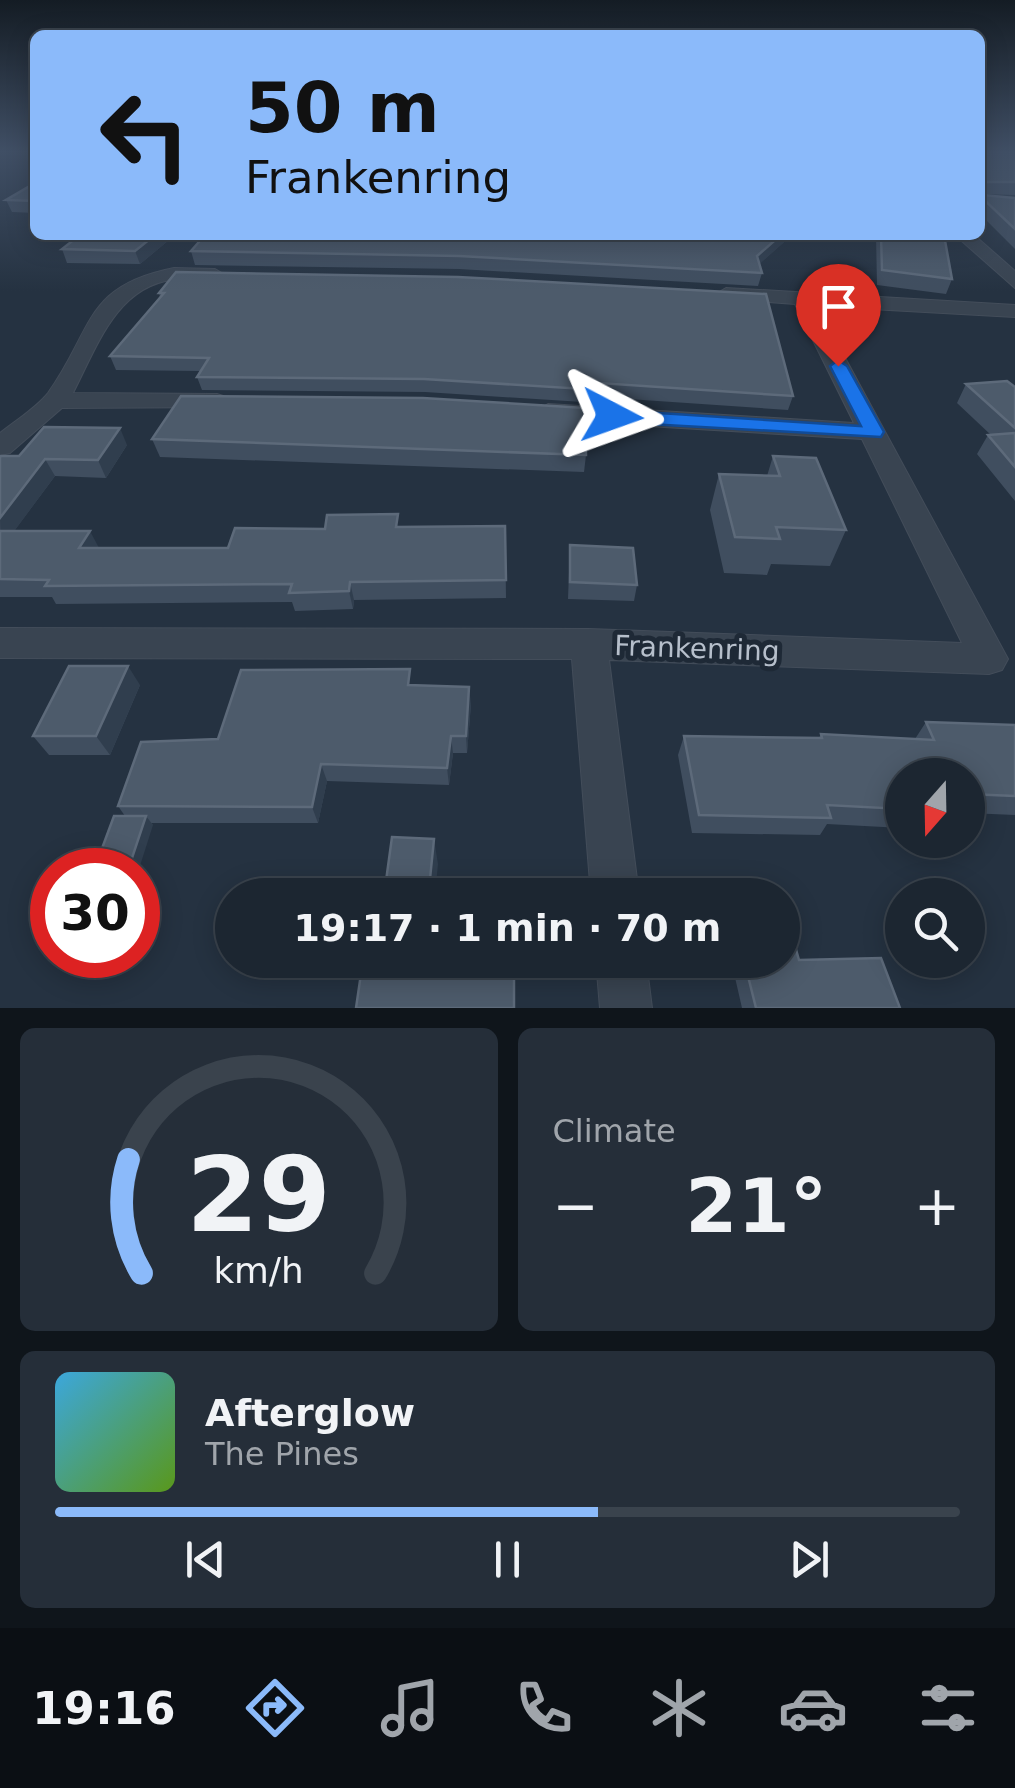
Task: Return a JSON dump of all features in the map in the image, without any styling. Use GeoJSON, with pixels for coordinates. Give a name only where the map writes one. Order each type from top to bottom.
{"type":"FeatureCollection","features":[{"type":"Feature","properties":{"kind":"street"},"geometry":{"type":"LineString","coordinates":[[969,240],[1015,282]]}},
{"type":"Feature","properties":{"kind":"street"},"geometry":{"type":"LineString","coordinates":[[0,446],[56,400],[107,309],[138,280],[174,274],[231,275]]}},
{"type":"Feature","properties":{"kind":"street"},"geometry":{"type":"LineString","coordinates":[[707,293],[1015,311]]}},
{"type":"Feature","properties":{"kind":"street","name":"Frankenring"},"geometry":{"type":"LineString","coordinates":[[0,643],[590,644],[989,659],[802,299]]}},
{"type":"Feature","properties":{"kind":"street"},"geometry":{"type":"LineString","coordinates":[[56,400],[250,402]]}},
{"type":"Feature","properties":{"kind":"street"},"geometry":{"type":"LineString","coordinates":[[523,410],[874,432]]}},
{"type":"Feature","properties":{"kind":"street"},"geometry":{"type":"LineString","coordinates":[[590,644],[612,878]]}},
{"type":"Feature","properties":{"kind":"street"},"geometry":{"type":"LineString","coordinates":[[623,978],[626,1008]]}},
{"type":"Feature","properties":{"kind":"building"},"geometry":{"type":"Polygon","coordinates":[[[11,197],[30,197],[30,201],[6,200],[11,197]]]}},
{"type":"Feature","properties":{"kind":"building"},"geometry":{"type":"Polygon","coordinates":[[[985,197],[1015,198],[1015,229],[985,201],[985,197]]]}},
{"type":"Feature","properties":{"kind":"building"},"geometry":{"type":"Polygon","coordinates":[[[74,240],[149,240],[135,251],[62,249],[74,240]]]}},
{"type":"Feature","properties":{"kind":"building"},"geometry":{"type":"Polygon","coordinates":[[[201,240],[775,240],[757,256],[762,273],[459,256],[191,251],[201,240]]]}},
{"type":"Feature","properties":{"kind":"building"},"geometry":{"type":"Polygon","coordinates":[[[881,240],[945,240],[952,279],[882,270],[881,240]]]}},
{"type":"Feature","properties":{"kind":"building"},"geometry":{"type":"Polygon","coordinates":[[[176,272],[458,277],[766,294],[793,396],[584,382],[584,389],[424,379],[197,377],[209,358],[110,356],[164,293],[159,293],[176,272]]]}},
{"type":"Feature","properties":{"kind":"building"},"geometry":{"type":"Polygon","coordinates":[[[1007,381],[1015,387],[1015,428],[966,384],[1007,381]]]}},
{"type":"Feature","properties":{"kind":"building"},"geometry":{"type":"Polygon","coordinates":[[[181,396],[423,398],[585,408],[586,455],[152,439],[181,396]]]}},
{"type":"Feature","properties":{"kind":"building"},"geometry":{"type":"Polygon","coordinates":[[[44,427],[120,428],[98,460],[45,459],[0,518],[0,457],[19,456],[44,427]]]}},
{"type":"Feature","properties":{"kind":"building"},"geometry":{"type":"Polygon","coordinates":[[[1015,433],[1015,467],[988,435],[1015,433]]]}},
{"type":"Feature","properties":{"kind":"building"},"geometry":{"type":"Polygon","coordinates":[[[773,456],[816,458],[846,530],[776,527],[780,539],[735,537],[719,474],[780,476],[773,456]]]}},
{"type":"Feature","properties":{"kind":"building"},"geometry":{"type":"Polygon","coordinates":[[[398,514],[396,527],[505,526],[506,580],[350,582],[349,591],[289,593],[292,584],[45,586],[49,580],[0,579],[0,531],[90,531],[79,548],[228,548],[235,528],[325,529],[327,515],[398,514]]]}},
{"type":"Feature","properties":{"kind":"building"},"geometry":{"type":"Polygon","coordinates":[[[570,545],[633,548],[637,585],[570,582],[570,545]]]}},
{"type":"Feature","properties":{"kind":"building"},"geometry":{"type":"Polygon","coordinates":[[[69,666],[128,666],[96,736],[33,736],[69,666]]]}},
{"type":"Feature","properties":{"kind":"building"},"geometry":{"type":"Polygon","coordinates":[[[410,669],[408,685],[469,687],[466,736],[451,736],[447,768],[321,764],[312,807],[118,806],[141,742],[218,739],[241,670],[410,669]]]}},
{"type":"Feature","properties":{"kind":"building"},"geometry":{"type":"Polygon","coordinates":[[[926,722],[1015,725],[1015,796],[985,795],[985,758],[885,758],[885,808],[827,805],[831,818],[699,815],[684,736],[822,738],[821,734],[934,740],[926,722]]]}},
{"type":"Feature","properties":{"kind":"building"},"geometry":{"type":"Polygon","coordinates":[[[114,816],[146,816],[135,848],[102,848],[114,816]]]}},
{"type":"Feature","properties":{"kind":"building"},"geometry":{"type":"Polygon","coordinates":[[[392,837],[434,839],[430,878],[386,878],[392,837]]]}},
{"type":"Feature","properties":{"kind":"building"},"geometry":{"type":"Polygon","coordinates":[[[881,958],[885,978],[889,978],[900,1008],[756,1008],[748,978],[800,978],[800,960],[881,958]]]}},
{"type":"Feature","properties":{"kind":"building"},"geometry":{"type":"Polygon","coordinates":[[[360,978],[514,978],[514,1008],[356,1008],[360,978]]]}},
{"type":"Feature","properties":{"kind":"route"},"geometry":{"type":"LineString","coordinates":[[612,416],[874,432],[838,366]]}}]}
